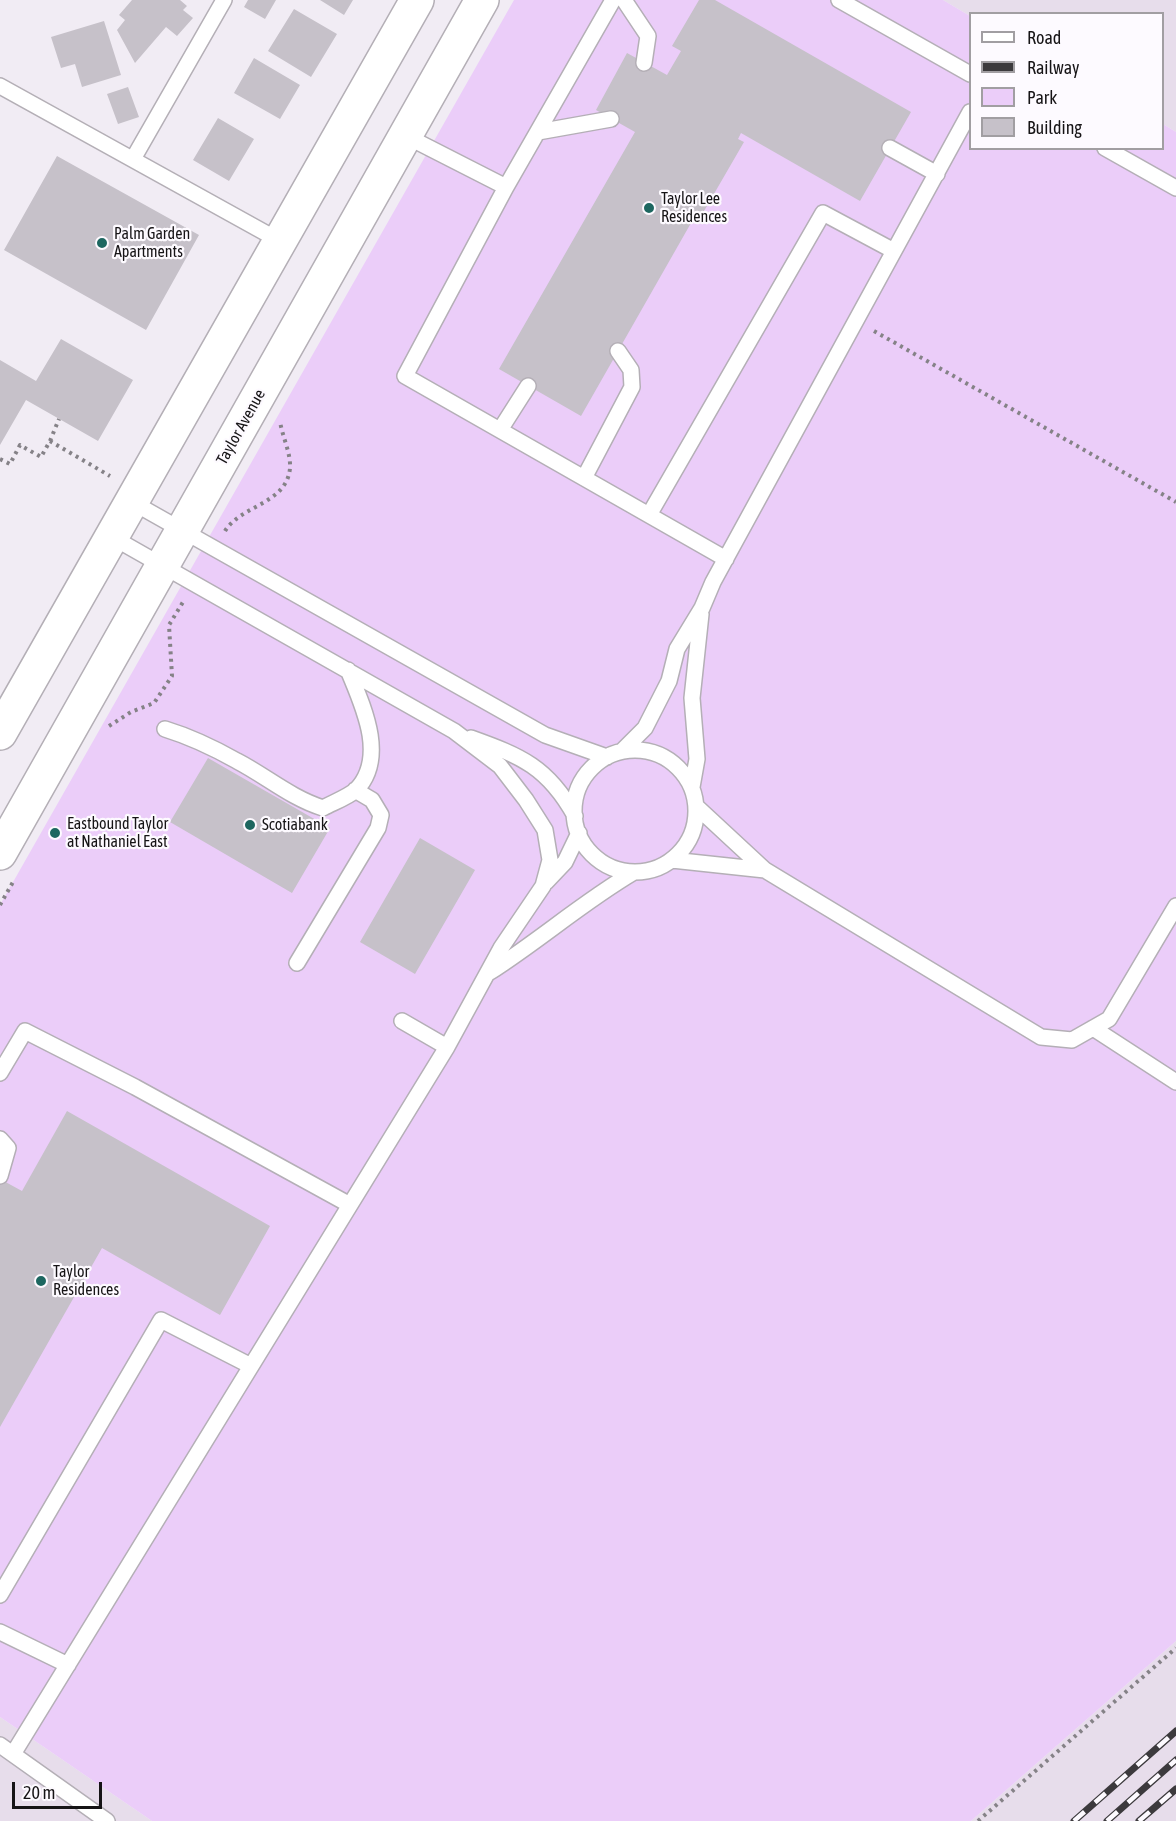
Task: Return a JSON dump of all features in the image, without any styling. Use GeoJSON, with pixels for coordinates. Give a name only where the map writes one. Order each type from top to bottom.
{"type":"FeatureCollection","features":[{"type":"Feature","properties":{"kind":"main road"},"geometry":{"type":"LineString","coordinates":[[0,733],[112,537],[123,490],[280,242],[417,0]]}},
{"type":"Feature","properties":{"kind":"main road","name":"Taylor Avenue"},"geometry":{"type":"LineString","coordinates":[[0,853],[482,0]]}},
{"type":"Feature","properties":{"kind":"lane"},"geometry":{"type":"LineString","coordinates":[[133,159],[224,0]]}},
{"type":"Feature","properties":{"kind":"lane"},"geometry":{"type":"LineString","coordinates":[[613,0],[506,187],[405,376],[726,559]]}},
{"type":"Feature","properties":{"kind":"lane"},"geometry":{"type":"LineString","coordinates":[[624,0],[648,36],[644,63]]}},
{"type":"Feature","properties":{"kind":"lane"},"geometry":{"type":"LineString","coordinates":[[839,0],[969,73]]}},
{"type":"Feature","properties":{"kind":"lane"},"geometry":{"type":"LineString","coordinates":[[0,86],[280,242]]}},
{"type":"Feature","properties":{"kind":"lane"},"geometry":{"type":"LineString","coordinates":[[622,752],[645,728],[669,681],[677,649],[702,608],[726,559],[969,114]]}},
{"type":"Feature","properties":{"kind":"lane"},"geometry":{"type":"LineString","coordinates":[[538,132],[611,119]]}},
{"type":"Feature","properties":{"kind":"lane"},"geometry":{"type":"LineString","coordinates":[[404,135],[506,187]]}},
{"type":"Feature","properties":{"kind":"lane"},"geometry":{"type":"LineString","coordinates":[[890,148],[937,174]]}},
{"type":"Feature","properties":{"kind":"lane"},"geometry":{"type":"LineString","coordinates":[[1109,150],[1176,188]]}},
{"type":"Feature","properties":{"kind":"lane"},"geometry":{"type":"LineString","coordinates":[[649,515],[823,213],[894,251]]}},
{"type":"Feature","properties":{"kind":"lane"},"geometry":{"type":"LineString","coordinates":[[584,478],[632,387],[631,370],[618,351]]}},
{"type":"Feature","properties":{"kind":"lane"},"geometry":{"type":"LineString","coordinates":[[500,430],[528,386]]}},
{"type":"Feature","properties":{"kind":"lane"},"geometry":{"type":"LineString","coordinates":[[123,490],[183,530],[545,735],[607,756]]}},
{"type":"Feature","properties":{"kind":"lane"},"geometry":{"type":"LineString","coordinates":[[112,537],[454,731],[500,766],[545,830],[550,860],[543,886]]}},
{"type":"Feature","properties":{"kind":"lane"},"geometry":{"type":"LineString","coordinates":[[692,787],[697,759],[692,698],[702,608]]}},
{"type":"Feature","properties":{"kind":"lane"},"geometry":{"type":"LineString","coordinates":[[165,729],[199,740],[303,802],[322,808],[356,790],[369,766],[370,733],[364,709],[348,670]]}},
{"type":"Feature","properties":{"kind":"lane"},"geometry":{"type":"LineString","coordinates":[[454,731],[507,751],[533,764],[562,792],[575,816]]}},
{"type":"Feature","properties":{"kind":"lane"},"geometry":{"type":"LineString","coordinates":[[646,750],[666,757],[681,770],[692,787],[697,807],[695,827],[691,836],[672,860],[654,869],[634,872],[615,869],[597,859],[584,844],[579,833],[574,806],[579,786],[591,769],[607,756],[622,752],[646,750]]}},
{"type":"Feature","properties":{"kind":"lane"},"geometry":{"type":"LineString","coordinates":[[297,963],[378,828],[381,815],[372,800],[356,790]]}},
{"type":"Feature","properties":{"kind":"lane"},"geometry":{"type":"LineString","coordinates":[[697,807],[765,870],[1041,1037],[1071,1040],[1109,1019],[1176,906]]}},
{"type":"Feature","properties":{"kind":"lane"},"geometry":{"type":"LineString","coordinates":[[13,1754],[447,1047],[490,972],[501,948],[543,886],[565,862],[579,833]]}},
{"type":"Feature","properties":{"kind":"lane"},"geometry":{"type":"LineString","coordinates":[[672,860],[765,870]]}},
{"type":"Feature","properties":{"kind":"lane"},"geometry":{"type":"LineString","coordinates":[[490,972],[524,950],[583,904],[634,872]]}},
{"type":"Feature","properties":{"kind":"lane"},"geometry":{"type":"LineString","coordinates":[[402,1021],[447,1047]]}},
{"type":"Feature","properties":{"kind":"lane"},"geometry":{"type":"LineString","coordinates":[[1093,1028],[1176,1082]]}},
{"type":"Feature","properties":{"kind":"lane"},"geometry":{"type":"LineString","coordinates":[[0,1073],[25,1031],[135,1087],[350,1205]]}},
{"type":"Feature","properties":{"kind":"lane"},"geometry":{"type":"LineString","coordinates":[[0,1139],[8,1148],[0,1176]]}},
{"type":"Feature","properties":{"kind":"lane"},"geometry":{"type":"LineString","coordinates":[[0,1595],[161,1320],[251,1366]]}},
{"type":"Feature","properties":{"kind":"lane"},"geometry":{"type":"LineString","coordinates":[[0,1632],[68,1665]]}},
{"type":"Feature","properties":{"kind":"lane"},"geometry":{"type":"LineString","coordinates":[[0,1744],[98,1819]]}},
{"type":"Feature","properties":{"kind":"path"},"geometry":{"type":"LineString","coordinates":[[856,321],[1176,502]]}},
{"type":"Feature","properties":{"kind":"path"},"geometry":{"type":"LineString","coordinates":[[0,459],[10,464],[20,445],[41,457],[59,419]]}},
{"type":"Feature","properties":{"kind":"path"},"geometry":{"type":"LineString","coordinates":[[50,441],[123,490]]}},
{"type":"Feature","properties":{"kind":"path"},"geometry":{"type":"LineString","coordinates":[[231,521],[276,495]]}},
{"type":"Feature","properties":{"kind":"path"},"geometry":{"type":"LineString","coordinates":[[169,626],[172,676]]}},
{"type":"Feature","properties":{"kind":"path"},"geometry":{"type":"LineString","coordinates":[[978,1821],[1176,1648]]}},
{"type":"Feature","properties":{"kind":"shaded area"},"geometry":{"type":"Polygon","coordinates":[[[943,0],[1176,0],[1176,132],[1164,125],[1164,12],[969,12],[969,15],[943,0]]]}},
{"type":"Feature","properties":{"kind":"shaded area"},"geometry":{"type":"Polygon","coordinates":[[[1176,1641],[1176,1821],[971,1821],[1176,1641]]]}},
{"type":"Feature","properties":{"kind":"shaded area"},"geometry":{"type":"Polygon","coordinates":[[[0,1717],[152,1821],[0,1821],[0,1717]]]}},
{"type":"Feature","properties":{"kind":"green space"},"geometry":{"type":"Polygon","coordinates":[[[514,0],[943,0],[969,15],[969,150],[1164,150],[1164,125],[1176,132],[1176,1641],[971,1821],[152,1821],[0,1717],[0,905],[514,0]]]}},
{"type":"Feature","properties":{"kind":"building"},"geometry":{"type":"Polygon","coordinates":[[[132,0],[180,0],[187,6],[183,10],[193,18],[177,36],[166,27],[135,63],[117,30],[125,20],[119,15],[132,0]]]}},
{"type":"Feature","properties":{"kind":"building"},"geometry":{"type":"Polygon","coordinates":[[[248,0],[276,0],[265,19],[244,7],[248,0]]]}},
{"type":"Feature","properties":{"kind":"building"},"geometry":{"type":"Polygon","coordinates":[[[320,0],[353,0],[344,15],[320,0]]]}},
{"type":"Feature","properties":{"kind":"building","name":"Taylor Lee Residences"},"geometry":{"type":"Polygon","coordinates":[[[699,0],[715,0],[911,112],[860,201],[741,133],[738,139],[744,142],[700,218],[695,216],[581,416],[499,369],[635,132],[596,110],[627,53],[667,75],[681,51],[672,46],[699,0]]]}},
{"type":"Feature","properties":{"kind":"building"},"geometry":{"type":"Polygon","coordinates":[[[294,9],[337,34],[311,77],[268,51],[294,9]]]}},
{"type":"Feature","properties":{"kind":"building"},"geometry":{"type":"Polygon","coordinates":[[[104,21],[121,75],[82,87],[75,64],[61,68],[51,37],[104,21]]]}},
{"type":"Feature","properties":{"kind":"building"},"geometry":{"type":"Polygon","coordinates":[[[254,58],[300,85],[280,119],[234,93],[254,58]]]}},
{"type":"Feature","properties":{"kind":"building"},"geometry":{"type":"Polygon","coordinates":[[[128,87],[139,117],[118,124],[107,94],[128,87]]]}},
{"type":"Feature","properties":{"kind":"building"},"geometry":{"type":"Polygon","coordinates":[[[218,118],[254,139],[229,181],[193,160],[218,118]]]}},
{"type":"Feature","properties":{"kind":"building","name":"Palm Garden Apartments"},"geometry":{"type":"Polygon","coordinates":[[[57,156],[199,235],[146,330],[4,250],[57,156]]]}},
{"type":"Feature","properties":{"kind":"building"},"geometry":{"type":"Polygon","coordinates":[[[61,339],[133,380],[98,441],[26,400],[0,445],[0,360],[36,381],[61,339]]]}},
{"type":"Feature","properties":{"kind":"building","name":"Scotiabank"},"geometry":{"type":"Polygon","coordinates":[[[208,758],[330,828],[292,893],[170,822],[208,758]]]}},
{"type":"Feature","properties":{"kind":"building"},"geometry":{"type":"Polygon","coordinates":[[[420,838],[475,870],[415,974],[360,942],[420,838]]]}},
{"type":"Feature","properties":{"kind":"building","name":"Taylor Residences"},"geometry":{"type":"Polygon","coordinates":[[[67,1111],[270,1226],[220,1315],[102,1248],[0,1427],[0,1179],[22,1191],[67,1111]]]}},
{"type":"Feature","properties":{"kind":"railway"},"geometry":{"type":"LineString","coordinates":[[1074,1821],[1176,1731]]}},
{"type":"Feature","properties":{"kind":"railway"},"geometry":{"type":"LineString","coordinates":[[1107,1821],[1176,1760]]}},
{"type":"Feature","properties":{"kind":"railway"},"geometry":{"type":"LineString","coordinates":[[1139,1821],[1176,1789]]}},
{"type":"Feature","properties":{"kind":"place","name":"Taylor Lee Residences"},"geometry":{"type":"Point","coordinates":[649,208]}},
{"type":"Feature","properties":{"kind":"place","name":"Palm Garden Apartments"},"geometry":{"type":"Point","coordinates":[102,243]}},
{"type":"Feature","properties":{"kind":"place","name":"Scotiabank"},"geometry":{"type":"Point","coordinates":[250,825]}},
{"type":"Feature","properties":{"kind":"place","name":"Eastbound Taylor at Nathaniel East"},"geometry":{"type":"Point","coordinates":[55,833]}},
{"type":"Feature","properties":{"kind":"place","name":"Taylor Residences"},"geometry":{"type":"Point","coordinates":[41,1281]}}]}
